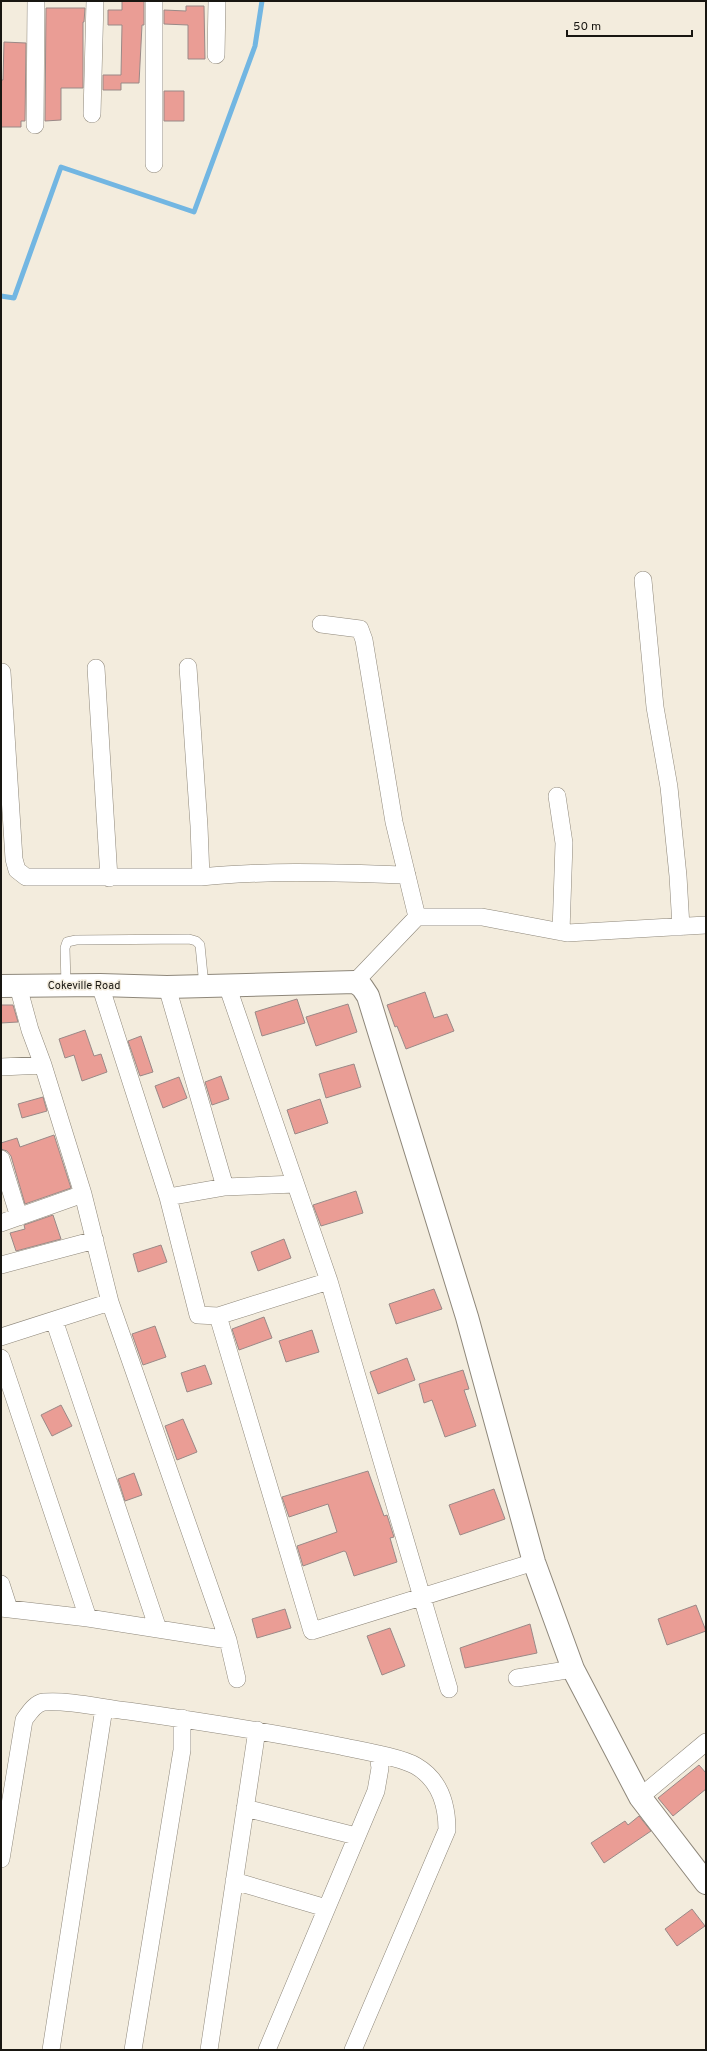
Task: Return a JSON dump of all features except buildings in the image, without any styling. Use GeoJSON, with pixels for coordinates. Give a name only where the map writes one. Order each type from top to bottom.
{"type":"FeatureCollection","features":[{"type":"Feature","properties":{"kind":"street"},"geometry":{"type":"LineString","coordinates":[[35,125],[36,1]]}},
{"type":"Feature","properties":{"kind":"street"},"geometry":{"type":"LineString","coordinates":[[92,114],[95,1]]}},
{"type":"Feature","properties":{"kind":"street"},"geometry":{"type":"LineString","coordinates":[[154,1],[154,164]]}},
{"type":"Feature","properties":{"kind":"street"},"geometry":{"type":"LineString","coordinates":[[216,55],[217,1]]}},
{"type":"Feature","properties":{"kind":"street"},"geometry":{"type":"LineString","coordinates":[[643,580],[655,707],[669,787],[678,876],[681,926]]}},
{"type":"Feature","properties":{"kind":"street"},"geometry":{"type":"LineString","coordinates":[[321,624],[360,629],[364,640],[388,791],[417,917]]}},
{"type":"Feature","properties":{"kind":"street"},"geometry":{"type":"LineString","coordinates":[[188,667],[201,877]]}},
{"type":"Feature","properties":{"kind":"street"},"geometry":{"type":"LineString","coordinates":[[96,668],[109,878]]}},
{"type":"Feature","properties":{"kind":"street"},"geometry":{"type":"LineString","coordinates":[[2,672],[14,859],[17,870],[26,877],[201,877],[282,874],[407,875]]}},
{"type":"Feature","properties":{"kind":"street"},"geometry":{"type":"LineString","coordinates":[[557,796],[564,843],[561,932]]}},
{"type":"Feature","properties":{"kind":"street"},"geometry":{"type":"LineString","coordinates":[[706,925],[561,932],[482,917],[417,917],[355,982],[362,987],[371,1004],[467,1317],[534,1562],[573,1670],[640,1796],[706,1883]]}},
{"type":"Feature","properties":{"kind":"street","name":"Cokeville Road"},"geometry":{"type":"LineString","coordinates":[[9,986],[100,985],[167,987],[355,982]]}},
{"type":"Feature","properties":{"kind":"street"},"geometry":{"type":"LineString","coordinates":[[100,985],[168,1198],[198,1315],[218,1316],[329,1281]]}},
{"type":"Feature","properties":{"kind":"street"},"geometry":{"type":"LineString","coordinates":[[227,985],[329,1281],[448,1689]]}},
{"type":"Feature","properties":{"kind":"street"},"geometry":{"type":"LineString","coordinates":[[9,986],[30,1030],[43,1066],[83,1194],[110,1302],[228,1640],[236,1679]]}},
{"type":"Feature","properties":{"kind":"street"},"geometry":{"type":"LineString","coordinates":[[167,987],[225,1187]]}},
{"type":"Feature","properties":{"kind":"street"},"geometry":{"type":"LineString","coordinates":[[1,1068],[43,1066]]}},
{"type":"Feature","properties":{"kind":"street"},"geometry":{"type":"LineString","coordinates":[[1,1159],[19,1217]]}},
{"type":"Feature","properties":{"kind":"street"},"geometry":{"type":"LineString","coordinates":[[168,1198],[225,1187],[295,1184]]}},
{"type":"Feature","properties":{"kind":"street"},"geometry":{"type":"LineString","coordinates":[[1,1223],[83,1194]]}},
{"type":"Feature","properties":{"kind":"street"},"geometry":{"type":"LineString","coordinates":[[1,1265],[95,1240]]}},
{"type":"Feature","properties":{"kind":"street"},"geometry":{"type":"LineString","coordinates":[[1,1337],[110,1302]]}},
{"type":"Feature","properties":{"kind":"street"},"geometry":{"type":"LineString","coordinates":[[218,1316],[312,1630],[422,1598],[534,1562]]}},
{"type":"Feature","properties":{"kind":"street"},"geometry":{"type":"LineString","coordinates":[[54,1320],[158,1629]]}},
{"type":"Feature","properties":{"kind":"street"},"geometry":{"type":"LineString","coordinates":[[1,1358],[88,1618]]}},
{"type":"Feature","properties":{"kind":"street"},"geometry":{"type":"LineString","coordinates":[[1,1584],[5,1608],[88,1618],[228,1640]]}},
{"type":"Feature","properties":{"kind":"street"},"geometry":{"type":"LineString","coordinates":[[517,1678],[573,1670]]}},
{"type":"Feature","properties":{"kind":"street"},"geometry":{"type":"LineString","coordinates":[[1,1858],[24,1720],[30,1710],[42,1702],[58,1702],[182,1718],[257,1730],[378,1754],[415,1765],[430,1777],[440,1792],[448,1810],[448,1830],[353,2050]]}},
{"type":"Feature","properties":{"kind":"street"},"geometry":{"type":"LineString","coordinates":[[51,2050],[104,1708]]}},
{"type":"Feature","properties":{"kind":"street"},"geometry":{"type":"LineString","coordinates":[[133,2050],[182,1750],[182,1718]]}},
{"type":"Feature","properties":{"kind":"street"},"geometry":{"type":"LineString","coordinates":[[209,2050],[257,1730]]}},
{"type":"Feature","properties":{"kind":"street"},"geometry":{"type":"LineString","coordinates":[[640,1796],[706,1742]]}},
{"type":"Feature","properties":{"kind":"street"},"geometry":{"type":"LineString","coordinates":[[267,2050],[379,1779],[378,1754]]}},
{"type":"Feature","properties":{"kind":"street"},"geometry":{"type":"LineString","coordinates":[[245,1808],[356,1836]]}},
{"type":"Feature","properties":{"kind":"street"},"geometry":{"type":"LineString","coordinates":[[234,1881],[326,1908]]}},
{"type":"Feature","properties":{"kind":"lane"},"geometry":{"type":"LineString","coordinates":[[66,985],[65,948],[67,942],[76,940],[189,939],[196,941],[200,945],[204,986]]}},
{"type":"Feature","properties":{"kind":"waterway"},"geometry":{"type":"LineString","coordinates":[[1,296],[14,298],[61,167],[194,212],[255,46],[262,1]]}}]}
